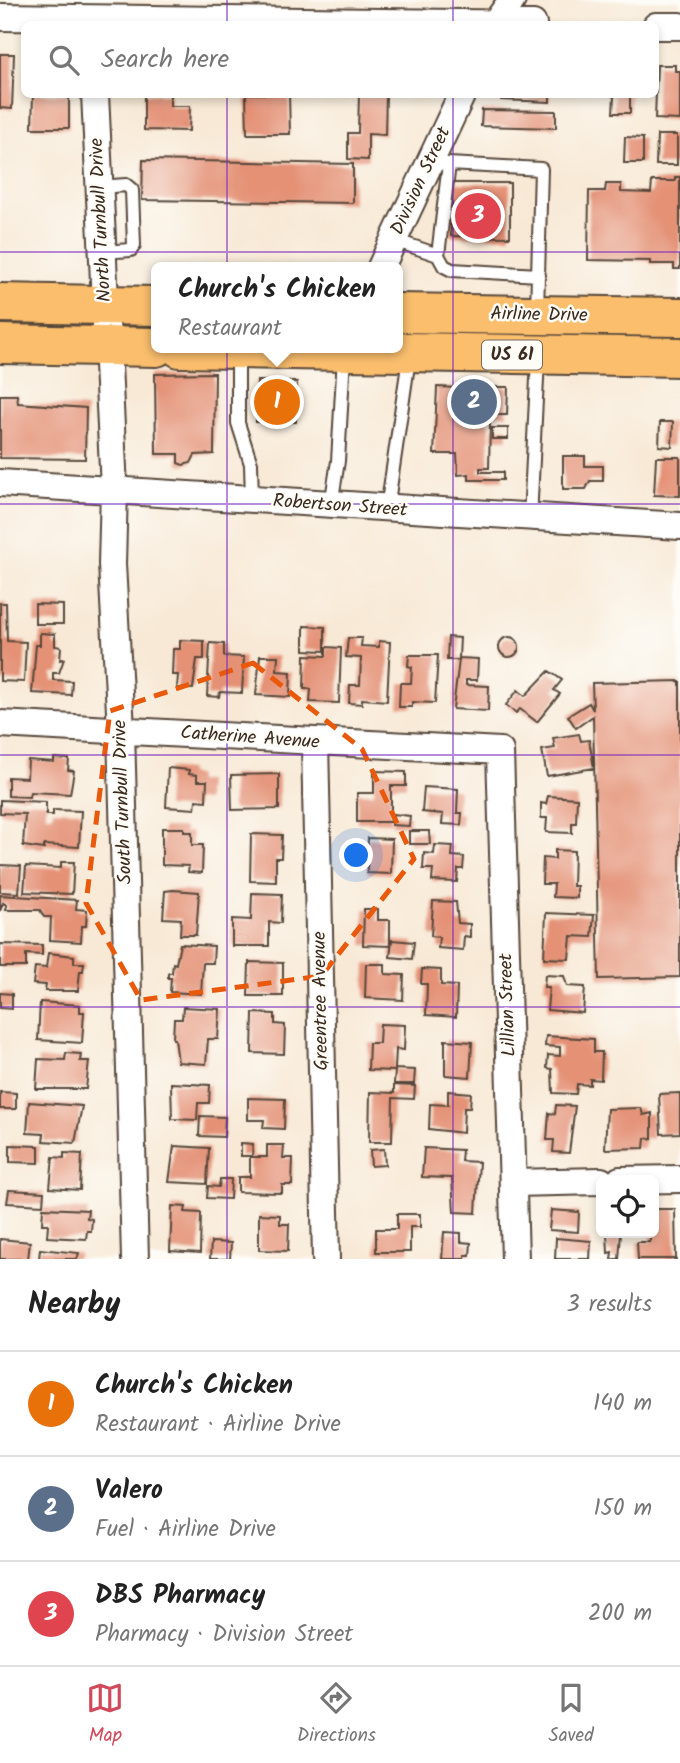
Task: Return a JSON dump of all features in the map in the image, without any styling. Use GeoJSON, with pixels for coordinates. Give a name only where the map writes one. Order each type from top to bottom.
{"type":"FeatureCollection","features":[{"type":"Feature","properties":{"kind":"highway"},"geometry":{"type":"LineString","coordinates":[[0,303],[151,306]]}},
{"type":"Feature","properties":{"kind":"highway","name":"Airline Drive"},"geometry":{"type":"LineString","coordinates":[[403,313],[680,317]]}},
{"type":"Feature","properties":{"kind":"highway"},"geometry":{"type":"LineString","coordinates":[[0,344],[151,347]]}},
{"type":"Feature","properties":{"kind":"highway","name":"Airline Drive"},"geometry":{"type":"LineString","coordinates":[[393,353],[680,357]]}},
{"type":"Feature","properties":{"kind":"street"},"geometry":{"type":"LineString","coordinates":[[497,21],[512,0]]}},
{"type":"Feature","properties":{"kind":"street"},"geometry":{"type":"LineString","coordinates":[[0,18],[92,15],[361,21]]}},
{"type":"Feature","properties":{"kind":"street"},"geometry":{"type":"LineString","coordinates":[[659,26],[680,26]]}},
{"type":"Feature","properties":{"kind":"street","name":"North Turnbull Drive"},"geometry":{"type":"LineString","coordinates":[[95,98],[109,345]]}},
{"type":"Feature","properties":{"kind":"street","name":"Division Street"},"geometry":{"type":"LineString","coordinates":[[383,262],[439,163],[461,98]]}},
{"type":"Feature","properties":{"kind":"street","name":"South Turnbull Drive"},"geometry":{"type":"LineString","coordinates":[[109,345],[114,489],[112,564],[121,730],[135,1259]]}},
{"type":"Feature","properties":{"kind":"street","name":"Robertson Street"},"geometry":{"type":"LineString","coordinates":[[0,483],[530,519],[680,526]]}},
{"type":"Feature","properties":{"kind":"street","name":"Catherine Avenue"},"geometry":{"type":"LineString","coordinates":[[0,724],[500,751]]}},
{"type":"Feature","properties":{"kind":"street","name":"Greentree Avenue"},"geometry":{"type":"LineString","coordinates":[[315,742],[326,1259]]}},
{"type":"Feature","properties":{"kind":"street","name":"Lillian Street"},"geometry":{"type":"LineString","coordinates":[[500,751],[515,1259]]}},
{"type":"Feature","properties":{"kind":"street"},"geometry":{"type":"LineString","coordinates":[[659,1179],[680,1179]]}},
{"type":"Feature","properties":{"kind":"street"},"geometry":{"type":"LineString","coordinates":[[513,1183],[596,1181]]}},
{"type":"Feature","properties":{"kind":"lane"},"geometry":{"type":"LineString","coordinates":[[537,315],[541,169],[439,163],[438,255],[444,267],[452,270],[538,275]]}},
{"type":"Feature","properties":{"kind":"lane"},"geometry":{"type":"LineString","coordinates":[[394,240],[438,255]]}},
{"type":"Feature","properties":{"kind":"lane"},"geometry":{"type":"LineString","coordinates":[[238,353],[238,423],[251,464],[252,499]]}},
{"type":"Feature","properties":{"kind":"lane"},"geometry":{"type":"LineString","coordinates":[[331,505],[339,449],[345,353]]}},
{"type":"Feature","properties":{"kind":"lane"},"geometry":{"type":"LineString","coordinates":[[387,509],[409,354]]}},
{"type":"Feature","properties":{"kind":"lane"},"geometry":{"type":"LineString","coordinates":[[530,519],[539,355]]}},
{"type":"Feature","properties":{"kind":"highlighted area"},"geometry":{"type":"Polygon","coordinates":[[[253,663],[362,749],[414,859],[321,976],[141,1000],[86,903],[110,711],[253,663]]]}},
{"type":"Feature","properties":{"kind":"building"},"geometry":{"type":"Polygon","coordinates":[[[0,54],[14,54],[12,109],[0,108],[0,54]]]}},
{"type":"Feature","properties":{"kind":"building"},"geometry":{"type":"Polygon","coordinates":[[[659,65],[675,65],[675,71],[680,71],[680,120],[655,119],[656,98],[659,98],[659,65]]]}},
{"type":"Feature","properties":{"kind":"building"},"geometry":{"type":"Polygon","coordinates":[[[33,98],[69,98],[69,128],[32,128],[33,98]]]}},
{"type":"Feature","properties":{"kind":"building"},"geometry":{"type":"Polygon","coordinates":[[[144,98],[170,98],[170,106],[190,106],[189,131],[144,130],[144,98]]]}},
{"type":"Feature","properties":{"kind":"building"},"geometry":{"type":"Polygon","coordinates":[[[246,98],[289,98],[290,134],[247,134],[246,98]]]}},
{"type":"Feature","properties":{"kind":"building"},"geometry":{"type":"Polygon","coordinates":[[[359,98],[386,98],[385,135],[368,134],[368,160],[348,159],[348,133],[358,133],[359,98]]]}},
{"type":"Feature","properties":{"kind":"building"},"geometry":{"type":"Polygon","coordinates":[[[550,98],[550,102],[501,100],[550,98]]]}},
{"type":"Feature","properties":{"kind":"building"},"geometry":{"type":"Polygon","coordinates":[[[614,98],[630,98],[630,113],[613,113],[614,98]]]}},
{"type":"Feature","properties":{"kind":"building"},"geometry":{"type":"Polygon","coordinates":[[[482,110],[556,111],[556,128],[481,126],[482,110]]]}},
{"type":"Feature","properties":{"kind":"building"},"geometry":{"type":"Polygon","coordinates":[[[657,135],[677,135],[677,165],[656,165],[657,135]]]}},
{"type":"Feature","properties":{"kind":"building"},"geometry":{"type":"Polygon","coordinates":[[[625,137],[643,138],[643,163],[624,163],[625,137]]]}},
{"type":"Feature","properties":{"kind":"building"},"geometry":{"type":"Polygon","coordinates":[[[143,160],[353,164],[353,203],[142,200],[143,160]]]}},
{"type":"Feature","properties":{"kind":"building"},"geometry":{"type":"Polygon","coordinates":[[[675,177],[680,177],[680,269],[674,269],[674,264],[650,264],[650,261],[588,260],[589,191],[605,191],[606,184],[621,184],[621,192],[651,193],[652,181],[675,181],[675,177]]]}},
{"type":"Feature","properties":{"kind":"building"},"geometry":{"type":"Polygon","coordinates":[[[452,183],[510,183],[510,237],[451,236],[451,225],[447,224],[447,207],[452,207],[452,183]]]}},
{"type":"Feature","properties":{"kind":"building"},"geometry":{"type":"Polygon","coordinates":[[[215,373],[214,454],[195,455],[191,463],[183,465],[178,463],[178,454],[156,454],[155,374],[215,373]]]}},
{"type":"Feature","properties":{"kind":"building"},"geometry":{"type":"Polygon","coordinates":[[[257,381],[297,382],[296,422],[256,422],[257,381]]]}},
{"type":"Feature","properties":{"kind":"building"},"geometry":{"type":"Polygon","coordinates":[[[437,387],[459,388],[459,422],[490,422],[489,468],[480,468],[480,472],[503,472],[503,480],[469,480],[469,474],[458,475],[457,454],[434,454],[437,387]]]}},
{"type":"Feature","properties":{"kind":"building"},"geometry":{"type":"Polygon","coordinates":[[[485,387],[508,387],[507,415],[484,415],[485,387]]]}},
{"type":"Feature","properties":{"kind":"building"},"geometry":{"type":"Polygon","coordinates":[[[0,395],[17,395],[18,403],[86,408],[85,459],[0,458],[0,395]]]}},
{"type":"Feature","properties":{"kind":"building"},"geometry":{"type":"Polygon","coordinates":[[[660,422],[673,422],[672,447],[659,446],[660,422]]]}},
{"type":"Feature","properties":{"kind":"building"},"geometry":{"type":"Polygon","coordinates":[[[492,428],[508,428],[508,439],[492,439],[492,428]]]}},
{"type":"Feature","properties":{"kind":"building"},"geometry":{"type":"Polygon","coordinates":[[[563,456],[585,456],[585,466],[603,466],[603,481],[590,481],[586,489],[563,489],[563,456]]]}},
{"type":"Feature","properties":{"kind":"building"},"geometry":{"type":"Polygon","coordinates":[[[656,457],[680,457],[680,496],[654,495],[656,457]]]}},
{"type":"Feature","properties":{"kind":"building"},"geometry":{"type":"Polygon","coordinates":[[[0,603],[6,603],[7,641],[26,642],[24,682],[0,681],[0,603]]]}},
{"type":"Feature","properties":{"kind":"building"},"geometry":{"type":"Polygon","coordinates":[[[35,604],[63,605],[63,624],[35,624],[35,604]]]}},
{"type":"Feature","properties":{"kind":"building"},"geometry":{"type":"Polygon","coordinates":[[[304,626],[325,627],[325,651],[304,650],[304,626]]]}},
{"type":"Feature","properties":{"kind":"building"},"geometry":{"type":"Polygon","coordinates":[[[40,633],[55,634],[55,646],[61,647],[60,660],[64,659],[59,673],[53,673],[53,680],[72,681],[71,695],[32,693],[36,645],[40,645],[40,633]]]}},
{"type":"Feature","properties":{"kind":"building"},"geometry":{"type":"Polygon","coordinates":[[[448,637],[460,638],[459,658],[478,659],[477,680],[466,680],[466,685],[489,686],[488,711],[453,709],[459,660],[447,660],[448,637]]]}},
{"type":"Feature","properties":{"kind":"building"},"geometry":{"type":"Polygon","coordinates":[[[509,637],[516,640],[519,647],[516,654],[509,657],[502,654],[499,647],[502,640],[509,637]]]}},
{"type":"Feature","properties":{"kind":"building"},"geometry":{"type":"Polygon","coordinates":[[[348,638],[362,638],[361,646],[379,647],[379,641],[390,642],[387,701],[362,699],[362,704],[349,703],[350,685],[360,685],[361,658],[346,657],[348,638]]]}},
{"type":"Feature","properties":{"kind":"building"},"geometry":{"type":"Polygon","coordinates":[[[180,640],[204,641],[204,659],[197,659],[193,689],[177,688],[178,675],[172,675],[173,649],[180,649],[180,640]]]}},
{"type":"Feature","properties":{"kind":"building"},"geometry":{"type":"Polygon","coordinates":[[[210,643],[224,644],[224,656],[244,657],[242,693],[220,692],[219,697],[207,696],[210,643]]]}},
{"type":"Feature","properties":{"kind":"building"},"geometry":{"type":"Polygon","coordinates":[[[326,647],[341,648],[339,703],[310,702],[311,689],[304,689],[305,655],[326,656],[326,647]]]}},
{"type":"Feature","properties":{"kind":"building"},"geometry":{"type":"Polygon","coordinates":[[[409,655],[438,655],[435,703],[412,702],[412,707],[399,707],[400,683],[411,683],[412,667],[408,666],[409,655]]]}},
{"type":"Feature","properties":{"kind":"building"},"geometry":{"type":"Polygon","coordinates":[[[260,656],[278,656],[277,671],[291,672],[290,697],[256,695],[260,656]]]}},
{"type":"Feature","properties":{"kind":"building"},"geometry":{"type":"Polygon","coordinates":[[[549,671],[562,680],[554,690],[560,694],[537,722],[520,709],[516,713],[506,705],[518,690],[525,696],[549,671]]]}},
{"type":"Feature","properties":{"kind":"building"},"geometry":{"type":"Polygon","coordinates":[[[680,681],[680,977],[599,979],[593,716],[576,728],[568,716],[589,703],[593,710],[592,683],[680,681]]]}},
{"type":"Feature","properties":{"kind":"building"},"geometry":{"type":"Polygon","coordinates":[[[579,734],[581,741],[589,740],[594,768],[547,776],[542,750],[555,748],[553,738],[579,734]]]}},
{"type":"Feature","properties":{"kind":"building"},"geometry":{"type":"Polygon","coordinates":[[[54,758],[69,759],[68,770],[74,771],[70,794],[30,792],[29,797],[8,796],[8,777],[27,778],[28,760],[54,762],[54,758]]]}},
{"type":"Feature","properties":{"kind":"building"},"geometry":{"type":"Polygon","coordinates":[[[168,768],[189,770],[189,774],[197,775],[197,781],[207,781],[206,801],[196,800],[195,809],[166,807],[168,768]]]}},
{"type":"Feature","properties":{"kind":"building"},"geometry":{"type":"Polygon","coordinates":[[[374,771],[406,772],[406,786],[391,786],[391,822],[357,822],[357,793],[374,793],[374,771]]]}},
{"type":"Feature","properties":{"kind":"building"},"geometry":{"type":"Polygon","coordinates":[[[279,774],[279,809],[232,810],[231,775],[279,774]]]}},
{"type":"Feature","properties":{"kind":"building"},"geometry":{"type":"Polygon","coordinates":[[[424,787],[458,789],[457,813],[462,813],[461,825],[442,824],[443,814],[422,812],[424,787]]]}},
{"type":"Feature","properties":{"kind":"building"},"geometry":{"type":"Polygon","coordinates":[[[548,796],[577,798],[576,823],[572,823],[572,833],[546,832],[547,818],[541,818],[541,803],[546,804],[548,796]]]}},
{"type":"Feature","properties":{"kind":"building"},"geometry":{"type":"Polygon","coordinates":[[[0,800],[46,802],[46,815],[53,815],[53,810],[81,811],[79,847],[44,845],[44,849],[23,846],[25,814],[0,813],[0,800]]]}},
{"type":"Feature","properties":{"kind":"building"},"geometry":{"type":"Polygon","coordinates":[[[393,814],[410,816],[409,826],[392,825],[393,814]]]}},
{"type":"Feature","properties":{"kind":"building"},"geometry":{"type":"Polygon","coordinates":[[[162,828],[184,828],[184,832],[192,832],[192,845],[203,845],[202,873],[188,872],[189,866],[162,865],[162,828]]]}},
{"type":"Feature","properties":{"kind":"building"},"geometry":{"type":"Polygon","coordinates":[[[409,831],[429,831],[430,844],[409,844],[409,831]]]}},
{"type":"Feature","properties":{"kind":"building"},"geometry":{"type":"Polygon","coordinates":[[[251,834],[282,835],[281,858],[276,858],[276,882],[250,881],[251,834]]]}},
{"type":"Feature","properties":{"kind":"building"},"geometry":{"type":"Polygon","coordinates":[[[368,838],[392,839],[391,874],[367,873],[368,838]]]}},
{"type":"Feature","properties":{"kind":"building"},"geometry":{"type":"Polygon","coordinates":[[[435,845],[453,846],[452,856],[464,857],[463,869],[458,869],[457,882],[432,881],[433,869],[423,869],[424,853],[434,854],[435,845]]]}},
{"type":"Feature","properties":{"kind":"building"},"geometry":{"type":"Polygon","coordinates":[[[555,850],[574,851],[573,886],[577,886],[577,898],[553,897],[554,884],[542,884],[543,858],[555,859],[555,850]]]}},
{"type":"Feature","properties":{"kind":"building"},"geometry":{"type":"Polygon","coordinates":[[[61,862],[74,862],[72,894],[24,892],[26,866],[61,868],[61,862]]]}},
{"type":"Feature","properties":{"kind":"building"},"geometry":{"type":"Polygon","coordinates":[[[0,865],[21,866],[19,893],[0,892],[0,865]]]}},
{"type":"Feature","properties":{"kind":"building"},"geometry":{"type":"Polygon","coordinates":[[[165,891],[199,892],[196,935],[180,935],[181,919],[163,918],[165,891]]]}},
{"type":"Feature","properties":{"kind":"building"},"geometry":{"type":"Polygon","coordinates":[[[252,893],[282,894],[281,923],[269,922],[269,946],[232,946],[232,919],[251,920],[252,893]]]}},
{"type":"Feature","properties":{"kind":"building"},"geometry":{"type":"Polygon","coordinates":[[[0,895],[77,900],[76,909],[87,910],[81,942],[50,940],[51,917],[44,917],[40,910],[6,910],[7,905],[3,903],[0,911],[0,895]]]}},
{"type":"Feature","properties":{"kind":"building"},"geometry":{"type":"Polygon","coordinates":[[[433,901],[456,902],[458,923],[470,924],[470,937],[464,936],[463,950],[438,948],[439,937],[431,936],[433,901]]]}},
{"type":"Feature","properties":{"kind":"building"},"geometry":{"type":"Polygon","coordinates":[[[364,909],[378,909],[378,920],[390,920],[390,946],[363,945],[364,909]]]}},
{"type":"Feature","properties":{"kind":"building"},"geometry":{"type":"Polygon","coordinates":[[[546,913],[594,915],[592,937],[571,936],[569,959],[544,958],[546,913]]]}},
{"type":"Feature","properties":{"kind":"building"},"geometry":{"type":"Polygon","coordinates":[[[392,940],[414,942],[412,959],[390,957],[392,940]]]}},
{"type":"Feature","properties":{"kind":"building"},"geometry":{"type":"Polygon","coordinates":[[[0,944],[42,945],[42,955],[26,954],[26,967],[0,967],[0,944]]]}},
{"type":"Feature","properties":{"kind":"building"},"geometry":{"type":"Polygon","coordinates":[[[180,944],[214,946],[213,963],[203,963],[201,994],[170,992],[171,978],[168,978],[168,973],[172,973],[173,963],[176,964],[180,944]]]}},
{"type":"Feature","properties":{"kind":"building"},"geometry":{"type":"Polygon","coordinates":[[[48,953],[74,956],[74,963],[84,963],[83,971],[80,971],[78,991],[45,991],[46,985],[33,984],[35,967],[46,968],[48,953]]]}},
{"type":"Feature","properties":{"kind":"building"},"geometry":{"type":"Polygon","coordinates":[[[249,962],[283,963],[283,996],[248,996],[249,962]]]}},
{"type":"Feature","properties":{"kind":"building"},"geometry":{"type":"Polygon","coordinates":[[[366,964],[385,964],[385,974],[404,975],[403,1000],[365,998],[366,964]]]}},
{"type":"Feature","properties":{"kind":"building"},"geometry":{"type":"Polygon","coordinates":[[[422,969],[441,970],[441,985],[457,986],[456,1017],[426,1015],[427,984],[421,984],[422,969]]]}},
{"type":"Feature","properties":{"kind":"building"},"geometry":{"type":"Polygon","coordinates":[[[545,975],[564,976],[567,986],[585,987],[583,1013],[547,1010],[549,987],[544,987],[545,975]]]}},
{"type":"Feature","properties":{"kind":"building"},"geometry":{"type":"Polygon","coordinates":[[[0,993],[12,994],[12,1009],[0,1008],[0,993]]]}},
{"type":"Feature","properties":{"kind":"building"},"geometry":{"type":"Polygon","coordinates":[[[40,1002],[80,1005],[80,1012],[84,1012],[82,1043],[38,1040],[40,1002]]]}},
{"type":"Feature","properties":{"kind":"building"},"geometry":{"type":"Polygon","coordinates":[[[183,1007],[220,1009],[218,1039],[208,1039],[206,1064],[178,1062],[173,1039],[174,1019],[182,1019],[183,1007]]]}},
{"type":"Feature","properties":{"kind":"building"},"geometry":{"type":"Polygon","coordinates":[[[253,1013],[275,1014],[275,1024],[285,1025],[284,1054],[252,1053],[253,1013]]]}},
{"type":"Feature","properties":{"kind":"building"},"geometry":{"type":"Polygon","coordinates":[[[380,1024],[405,1025],[404,1050],[396,1049],[395,1069],[415,1070],[414,1084],[394,1084],[395,1071],[368,1070],[369,1043],[379,1043],[380,1024]]]}},
{"type":"Feature","properties":{"kind":"building"},"geometry":{"type":"Polygon","coordinates":[[[546,1036],[594,1039],[594,1052],[602,1052],[601,1080],[590,1079],[590,1085],[577,1084],[576,1094],[553,1093],[552,1069],[547,1068],[548,1055],[560,1056],[560,1047],[545,1046],[546,1036]]]}},
{"type":"Feature","properties":{"kind":"building"},"geometry":{"type":"Polygon","coordinates":[[[445,1040],[472,1042],[470,1077],[445,1075],[445,1040]]]}},
{"type":"Feature","properties":{"kind":"building"},"geometry":{"type":"Polygon","coordinates":[[[66,1053],[81,1054],[80,1061],[89,1061],[86,1089],[36,1089],[38,1059],[65,1060],[66,1053]]]}},
{"type":"Feature","properties":{"kind":"building"},"geometry":{"type":"Polygon","coordinates":[[[171,1083],[210,1085],[209,1103],[198,1103],[197,1120],[172,1119],[171,1083]]]}},
{"type":"Feature","properties":{"kind":"building"},"geometry":{"type":"Polygon","coordinates":[[[394,1085],[415,1086],[414,1099],[393,1098],[392,1142],[369,1142],[370,1092],[394,1093],[394,1085]]]}},
{"type":"Feature","properties":{"kind":"building"},"geometry":{"type":"Polygon","coordinates":[[[448,1091],[471,1093],[470,1108],[464,1108],[463,1133],[429,1129],[430,1104],[448,1105],[448,1091]]]}},
{"type":"Feature","properties":{"kind":"building"},"geometry":{"type":"Polygon","coordinates":[[[0,1092],[16,1093],[16,1109],[0,1109],[0,1092]]]}},
{"type":"Feature","properties":{"kind":"building"},"geometry":{"type":"Polygon","coordinates":[[[680,1093],[680,1133],[661,1134],[659,1094],[680,1093]]]}},
{"type":"Feature","properties":{"kind":"building"},"geometry":{"type":"Polygon","coordinates":[[[248,1098],[285,1099],[284,1129],[263,1128],[264,1120],[248,1120],[248,1098]]]}},
{"type":"Feature","properties":{"kind":"building"},"geometry":{"type":"Polygon","coordinates":[[[29,1102],[82,1106],[75,1143],[43,1141],[44,1134],[27,1133],[29,1102]]]}},
{"type":"Feature","properties":{"kind":"building"},"geometry":{"type":"Polygon","coordinates":[[[556,1105],[575,1106],[569,1153],[553,1152],[554,1140],[547,1140],[549,1113],[555,1114],[556,1105]]]}},
{"type":"Feature","properties":{"kind":"building"},"geometry":{"type":"Polygon","coordinates":[[[641,1108],[643,1115],[652,1113],[652,1139],[645,1138],[644,1148],[605,1149],[607,1109],[641,1108]]]}},
{"type":"Feature","properties":{"kind":"building"},"geometry":{"type":"Polygon","coordinates":[[[200,1116],[225,1117],[224,1137],[199,1136],[200,1116]]]}},
{"type":"Feature","properties":{"kind":"building"},"geometry":{"type":"Polygon","coordinates":[[[241,1143],[253,1144],[252,1156],[241,1156],[241,1143]]]}},
{"type":"Feature","properties":{"kind":"building"},"geometry":{"type":"Polygon","coordinates":[[[10,1145],[39,1146],[39,1163],[10,1162],[10,1145]]]}},
{"type":"Feature","properties":{"kind":"building"},"geometry":{"type":"Polygon","coordinates":[[[267,1145],[284,1145],[283,1158],[293,1158],[292,1185],[282,1185],[282,1193],[238,1192],[238,1177],[250,1177],[250,1157],[267,1157],[267,1145]]]}},
{"type":"Feature","properties":{"kind":"building"},"geometry":{"type":"Polygon","coordinates":[[[174,1146],[209,1148],[207,1184],[169,1182],[174,1146]]]}},
{"type":"Feature","properties":{"kind":"building"},"geometry":{"type":"Polygon","coordinates":[[[424,1148],[462,1150],[461,1161],[479,1162],[476,1213],[454,1212],[452,1178],[422,1177],[424,1148]]]}},
{"type":"Feature","properties":{"kind":"building"},"geometry":{"type":"Polygon","coordinates":[[[384,1149],[385,1165],[371,1166],[370,1150],[384,1149]]]}},
{"type":"Feature","properties":{"kind":"building"},"geometry":{"type":"Polygon","coordinates":[[[64,1153],[82,1154],[80,1190],[50,1188],[53,1157],[64,1158],[64,1153]]]}},
{"type":"Feature","properties":{"kind":"building"},"geometry":{"type":"Polygon","coordinates":[[[220,1179],[231,1179],[230,1199],[207,1198],[208,1186],[219,1187],[220,1179]]]}},
{"type":"Feature","properties":{"kind":"building"},"geometry":{"type":"Polygon","coordinates":[[[9,1190],[44,1192],[43,1205],[7,1203],[9,1190]]]}},
{"type":"Feature","properties":{"kind":"building"},"geometry":{"type":"Polygon","coordinates":[[[172,1206],[186,1207],[185,1212],[201,1213],[200,1253],[170,1251],[172,1206]]]}},
{"type":"Feature","properties":{"kind":"building"},"geometry":{"type":"Polygon","coordinates":[[[43,1208],[88,1210],[87,1218],[92,1219],[91,1231],[87,1231],[86,1239],[47,1237],[48,1224],[42,1224],[43,1208]]]}},
{"type":"Feature","properties":{"kind":"building"},"geometry":{"type":"Polygon","coordinates":[[[659,1209],[675,1209],[676,1259],[638,1259],[637,1242],[650,1242],[650,1238],[659,1238],[659,1209]]]}},
{"type":"Feature","properties":{"kind":"building"},"geometry":{"type":"Polygon","coordinates":[[[551,1210],[579,1212],[578,1232],[549,1230],[551,1210]]]}},
{"type":"Feature","properties":{"kind":"building"},"geometry":{"type":"Polygon","coordinates":[[[259,1214],[280,1215],[280,1224],[289,1224],[288,1251],[259,1250],[259,1214]]]}},
{"type":"Feature","properties":{"kind":"building"},"geometry":{"type":"Polygon","coordinates":[[[397,1214],[420,1214],[420,1227],[410,1227],[410,1252],[376,1252],[376,1229],[397,1229],[397,1214]]]}},
{"type":"Feature","properties":{"kind":"building"},"geometry":{"type":"Polygon","coordinates":[[[444,1232],[461,1233],[461,1242],[471,1243],[470,1255],[465,1255],[465,1259],[442,1259],[444,1232]]]}},
{"type":"Feature","properties":{"kind":"building"},"geometry":{"type":"Polygon","coordinates":[[[556,1238],[591,1241],[590,1259],[555,1259],[556,1238]]]}},
{"type":"Feature","properties":{"kind":"building"},"geometry":{"type":"Polygon","coordinates":[[[607,1238],[621,1238],[619,1259],[611,1259],[612,1252],[608,1253],[607,1238]]]}},
{"type":"Feature","properties":{"kind":"building"},"geometry":{"type":"Polygon","coordinates":[[[0,1239],[30,1242],[28,1259],[0,1259],[0,1239]]]}},
{"type":"Feature","properties":{"kind":"building"},"geometry":{"type":"Polygon","coordinates":[[[211,1242],[231,1243],[230,1259],[210,1259],[211,1242]]]}},
{"type":"Feature","properties":{"kind":"building"},"geometry":{"type":"Polygon","coordinates":[[[40,1249],[79,1253],[77,1259],[39,1259],[40,1249]]]}},
{"type":"Feature","properties":{"kind":"place","name":"DBS Pharmacy"},"geometry":{"type":"Point","coordinates":[478,216]}},
{"type":"Feature","properties":{"kind":"place","name":"Church's Chicken"},"geometry":{"type":"Point","coordinates":[277,402]}},
{"type":"Feature","properties":{"kind":"place","name":"Valero"},"geometry":{"type":"Point","coordinates":[474,402]}}]}
